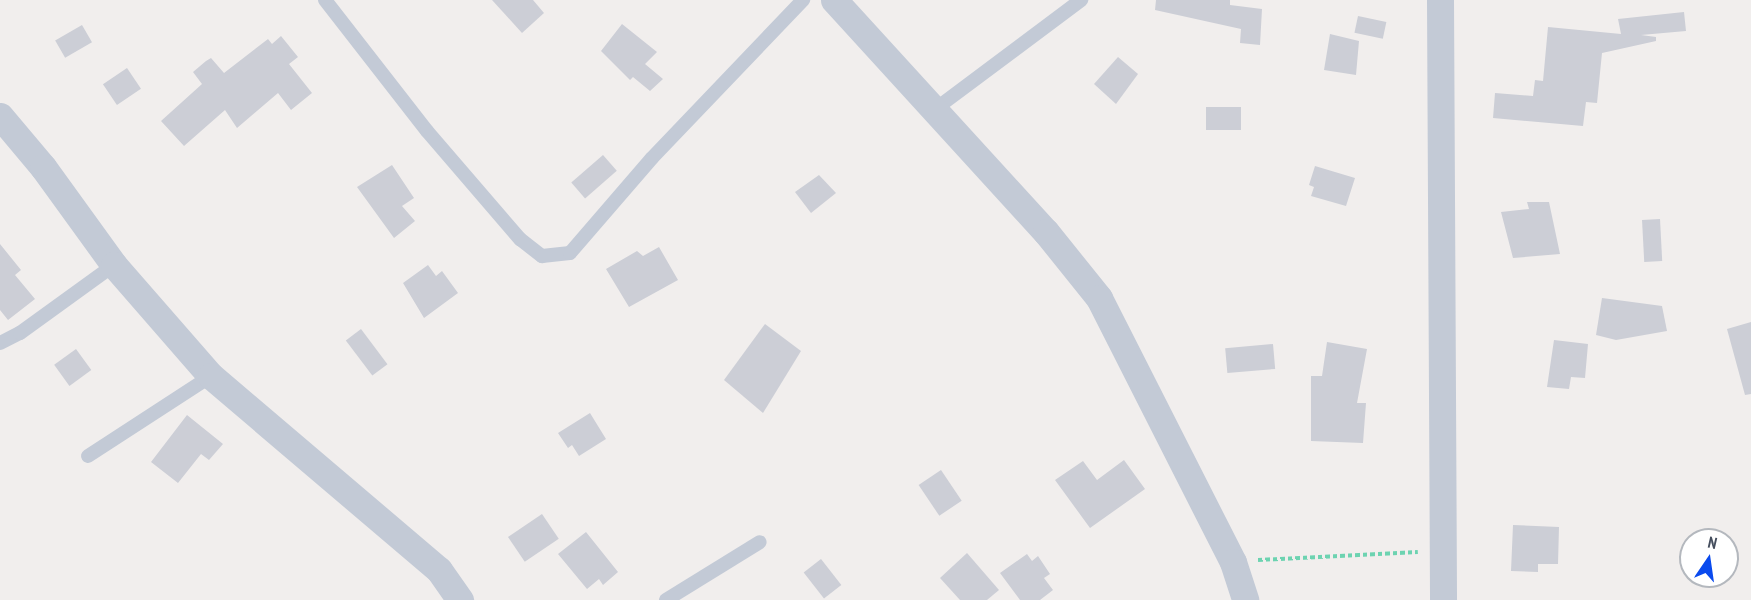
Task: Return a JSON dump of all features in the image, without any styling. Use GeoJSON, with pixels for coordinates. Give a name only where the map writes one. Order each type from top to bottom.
{"type":"FeatureCollection","features":[{"type":"Feature","properties":{"kind":"street"},"geometry":{"type":"LineString","coordinates":[[834,0],[1046,232],[1100,298],[1233,562],[1245,600]]}},
{"type":"Feature","properties":{"kind":"street"},"geometry":{"type":"LineString","coordinates":[[1440,0],[1443,600]]}},
{"type":"Feature","properties":{"kind":"street"},"geometry":{"type":"LineString","coordinates":[[0,116],[43,167],[114,266],[211,376],[439,570],[460,600]]}},
{"type":"Feature","properties":{"kind":"lane"},"geometry":{"type":"LineString","coordinates":[[325,0],[427,131],[520,239],[542,256],[570,253],[724,81],[803,0]]}},
{"type":"Feature","properties":{"kind":"lane"},"geometry":{"type":"LineString","coordinates":[[934,110],[1081,0]]}},
{"type":"Feature","properties":{"kind":"lane"},"geometry":{"type":"LineString","coordinates":[[0,343],[20,333],[114,266]]}},
{"type":"Feature","properties":{"kind":"lane"},"geometry":{"type":"LineString","coordinates":[[88,456],[211,376]]}},
{"type":"Feature","properties":{"kind":"lane"},"geometry":{"type":"LineString","coordinates":[[666,600],[760,542]]}},
{"type":"Feature","properties":{"kind":"path"},"geometry":{"type":"LineString","coordinates":[[1233,562],[1442,551]]}},
{"type":"Feature","properties":{"kind":"building"},"geometry":{"type":"Polygon","coordinates":[[[492,0],[533,0],[544,13],[522,33],[492,0]]]}},
{"type":"Feature","properties":{"kind":"building"},"geometry":{"type":"Polygon","coordinates":[[[1156,0],[1230,0],[1230,5],[1262,9],[1260,45],[1240,43],[1241,29],[1155,10],[1156,0]]]}},
{"type":"Feature","properties":{"kind":"building"},"geometry":{"type":"Polygon","coordinates":[[[1684,12],[1686,31],[1641,35],[1656,37],[1656,41],[1602,53],[1597,103],[1586,102],[1583,126],[1493,118],[1495,93],[1533,96],[1535,80],[1543,81],[1548,27],[1621,34],[1618,19],[1684,12]]]}},
{"type":"Feature","properties":{"kind":"building"},"geometry":{"type":"Polygon","coordinates":[[[1358,16],[1386,22],[1383,39],[1354,33],[1358,16]]]}},
{"type":"Feature","properties":{"kind":"building"},"geometry":{"type":"Polygon","coordinates":[[[622,24],[657,52],[645,64],[663,79],[650,91],[633,77],[630,80],[601,51],[622,24]]]}},
{"type":"Feature","properties":{"kind":"building"},"geometry":{"type":"Polygon","coordinates":[[[82,25],[92,42],[65,58],[55,41],[82,25]]]}},
{"type":"Feature","properties":{"kind":"building"},"geometry":{"type":"Polygon","coordinates":[[[1330,34],[1359,41],[1356,75],[1324,70],[1330,34]]]}},
{"type":"Feature","properties":{"kind":"building"},"geometry":{"type":"Polygon","coordinates":[[[281,36],[298,57],[289,64],[312,93],[291,110],[278,93],[237,128],[225,110],[184,146],[161,121],[202,84],[193,72],[206,61],[211,58],[224,73],[268,39],[272,44],[281,36]]]}},
{"type":"Feature","properties":{"kind":"building"},"geometry":{"type":"Polygon","coordinates":[[[1118,57],[1138,74],[1116,104],[1094,84],[1118,57]]]}},
{"type":"Feature","properties":{"kind":"building"},"geometry":{"type":"Polygon","coordinates":[[[127,68],[141,89],[117,105],[103,84],[127,68]]]}},
{"type":"Feature","properties":{"kind":"building"},"geometry":{"type":"Polygon","coordinates":[[[1206,107],[1241,107],[1241,130],[1206,130],[1206,107]]]}},
{"type":"Feature","properties":{"kind":"building"},"geometry":{"type":"Polygon","coordinates":[[[603,155],[617,171],[585,198],[571,183],[603,155]]]}},
{"type":"Feature","properties":{"kind":"building"},"geometry":{"type":"Polygon","coordinates":[[[392,165],[414,198],[402,206],[415,221],[394,238],[357,187],[392,165]]]}},
{"type":"Feature","properties":{"kind":"building"},"geometry":{"type":"Polygon","coordinates":[[[1315,166],[1355,178],[1346,206],[1311,196],[1314,187],[1309,185],[1315,166]]]}},
{"type":"Feature","properties":{"kind":"building"},"geometry":{"type":"Polygon","coordinates":[[[819,175],[836,193],[811,213],[795,192],[819,175]]]}},
{"type":"Feature","properties":{"kind":"building"},"geometry":{"type":"Polygon","coordinates":[[[1527,202],[1549,202],[1560,254],[1513,258],[1501,212],[1529,209],[1527,202]]]}},
{"type":"Feature","properties":{"kind":"building"},"geometry":{"type":"Polygon","coordinates":[[[1660,219],[1662,261],[1644,262],[1642,220],[1660,219]]]}},
{"type":"Feature","properties":{"kind":"building"},"geometry":{"type":"Polygon","coordinates":[[[0,244],[21,270],[15,275],[35,299],[8,320],[0,310],[0,244]]]}},
{"type":"Feature","properties":{"kind":"building"},"geometry":{"type":"Polygon","coordinates":[[[659,247],[678,280],[629,307],[606,269],[637,251],[643,256],[659,247]]]}},
{"type":"Feature","properties":{"kind":"building"},"geometry":{"type":"Polygon","coordinates":[[[428,265],[436,276],[442,271],[458,293],[424,318],[403,283],[428,265]]]}},
{"type":"Feature","properties":{"kind":"building"},"geometry":{"type":"Polygon","coordinates":[[[1602,298],[1662,306],[1667,331],[1616,340],[1596,335],[1602,298]]]}},
{"type":"Feature","properties":{"kind":"building"},"geometry":{"type":"Polygon","coordinates":[[[1751,322],[1751,394],[1745,395],[1727,329],[1751,322]]]}},
{"type":"Feature","properties":{"kind":"building"},"geometry":{"type":"Polygon","coordinates":[[[765,324],[801,351],[763,413],[724,380],[765,324]]]}},
{"type":"Feature","properties":{"kind":"building"},"geometry":{"type":"Polygon","coordinates":[[[361,329],[387,364],[372,376],[346,340],[361,329]]]}},
{"type":"Feature","properties":{"kind":"building"},"geometry":{"type":"Polygon","coordinates":[[[1554,340],[1588,344],[1585,378],[1571,377],[1569,389],[1547,387],[1554,340]]]}},
{"type":"Feature","properties":{"kind":"building"},"geometry":{"type":"Polygon","coordinates":[[[1327,342],[1367,349],[1357,403],[1366,403],[1363,443],[1311,441],[1311,376],[1322,376],[1327,342]]]}},
{"type":"Feature","properties":{"kind":"building"},"geometry":{"type":"Polygon","coordinates":[[[1273,344],[1275,369],[1227,373],[1225,348],[1273,344]]]}},
{"type":"Feature","properties":{"kind":"building"},"geometry":{"type":"Polygon","coordinates":[[[76,349],[91,370],[69,386],[54,365],[76,349]]]}},
{"type":"Feature","properties":{"kind":"building"},"geometry":{"type":"Polygon","coordinates":[[[590,413],[606,439],[579,456],[572,445],[568,448],[558,433],[590,413]]]}},
{"type":"Feature","properties":{"kind":"building"},"geometry":{"type":"Polygon","coordinates":[[[187,415],[223,444],[209,460],[201,454],[178,483],[151,462],[187,415]]]}},
{"type":"Feature","properties":{"kind":"building"},"geometry":{"type":"Polygon","coordinates":[[[1124,460],[1145,489],[1090,528],[1055,480],[1083,461],[1097,480],[1124,460]]]}},
{"type":"Feature","properties":{"kind":"building"},"geometry":{"type":"Polygon","coordinates":[[[941,470],[962,501],[939,516],[919,485],[941,470]]]}},
{"type":"Feature","properties":{"kind":"building"},"geometry":{"type":"Polygon","coordinates":[[[542,514],[559,539],[525,562],[508,537],[542,514]]]}},
{"type":"Feature","properties":{"kind":"building"},"geometry":{"type":"Polygon","coordinates":[[[1513,525],[1559,527],[1558,564],[1538,564],[1538,572],[1511,571],[1513,525]]]}},
{"type":"Feature","properties":{"kind":"building"},"geometry":{"type":"Polygon","coordinates":[[[586,532],[618,572],[603,585],[599,579],[587,589],[558,554],[586,532]]]}},
{"type":"Feature","properties":{"kind":"building"},"geometry":{"type":"Polygon","coordinates":[[[967,553],[999,590],[987,600],[960,600],[940,578],[967,553]]]}},
{"type":"Feature","properties":{"kind":"building"},"geometry":{"type":"Polygon","coordinates":[[[1027,554],[1032,561],[1038,556],[1050,574],[1044,578],[1053,590],[1040,600],[1020,600],[1000,573],[1027,554]]]}},
{"type":"Feature","properties":{"kind":"building"},"geometry":{"type":"Polygon","coordinates":[[[821,559],[841,585],[824,599],[804,573],[821,559]]]}}]}
